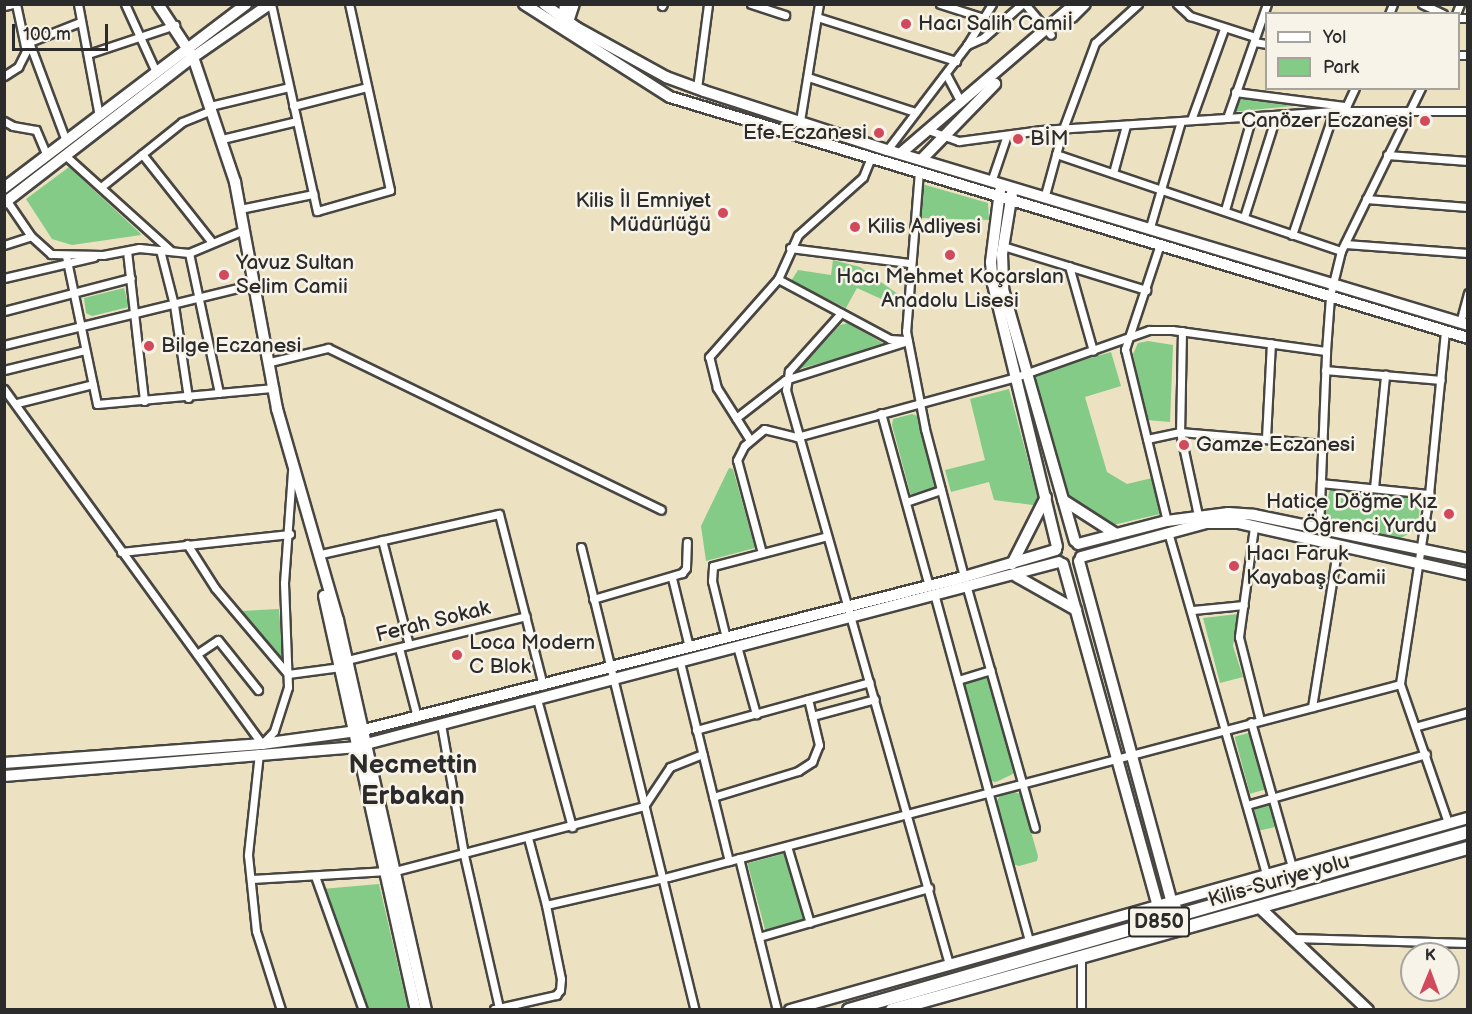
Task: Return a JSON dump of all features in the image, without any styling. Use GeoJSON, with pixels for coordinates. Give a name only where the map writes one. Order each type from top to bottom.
{"type":"FeatureCollection","features":[{"type":"Feature","properties":{"kind":"highway","name":"D850"},"geometry":{"type":"LineString","coordinates":[[849,1010],[1467,832]]}},
{"type":"Feature","properties":{"kind":"highway","name":"Kilis-Suriye yolu"},"geometry":{"type":"LineString","coordinates":[[892,1010],[1467,848]]}},
{"type":"Feature","properties":{"kind":"street"},"geometry":{"type":"LineString","coordinates":[[4,6],[14,4],[66,141]]}},
{"type":"Feature","properties":{"kind":"street"},"geometry":{"type":"LineString","coordinates":[[78,4],[99,116]]}},
{"type":"Feature","properties":{"kind":"street"},"geometry":{"type":"LineString","coordinates":[[125,4],[156,72]]}},
{"type":"Feature","properties":{"kind":"street"},"geometry":{"type":"LineString","coordinates":[[158,4],[175,25],[190,52],[222,139],[240,209],[274,388],[321,554],[389,871],[416,1010]]}},
{"type":"Feature","properties":{"kind":"street"},"geometry":{"type":"LineString","coordinates":[[244,230],[211,241],[189,253],[160,250],[66,256],[51,254],[31,236],[6,202],[67,156],[246,4]]}},
{"type":"Feature","properties":{"kind":"street"},"geometry":{"type":"LineString","coordinates":[[4,188],[156,72],[270,4],[316,212],[390,190],[349,4]]}},
{"type":"Feature","properties":{"kind":"street"},"geometry":{"type":"LineString","coordinates":[[524,4],[666,77],[887,150],[1045,195],[1464,324],[1467,293]]}},
{"type":"Feature","properties":{"kind":"street"},"geometry":{"type":"LineString","coordinates":[[544,4],[565,24],[670,97],[1467,338]]}},
{"type":"Feature","properties":{"kind":"street"},"geometry":{"type":"LineString","coordinates":[[565,4],[565,24]]}},
{"type":"Feature","properties":{"kind":"street"},"geometry":{"type":"LineString","coordinates":[[565,24],[574,4]]}},
{"type":"Feature","properties":{"kind":"street"},"geometry":{"type":"LineString","coordinates":[[697,88],[708,4]]}},
{"type":"Feature","properties":{"kind":"street"},"geometry":{"type":"LineString","coordinates":[[751,4],[786,15]]}},
{"type":"Feature","properties":{"kind":"street"},"geometry":{"type":"LineString","coordinates":[[800,121],[819,4]]}},
{"type":"Feature","properties":{"kind":"street"},"geometry":{"type":"LineString","coordinates":[[940,4],[984,18]]}},
{"type":"Feature","properties":{"kind":"street"},"geometry":{"type":"LineString","coordinates":[[887,150],[956,61],[993,4]]}},
{"type":"Feature","properties":{"kind":"street"},"geometry":{"type":"LineString","coordinates":[[967,45],[984,38],[1023,4],[1048,33]]}},
{"type":"Feature","properties":{"kind":"street"},"geometry":{"type":"LineString","coordinates":[[922,159],[942,135],[1075,4]]}},
{"type":"Feature","properties":{"kind":"street"},"geometry":{"type":"LineString","coordinates":[[901,153],[931,130],[961,102],[1085,4]]}},
{"type":"Feature","properties":{"kind":"street"},"geometry":{"type":"LineString","coordinates":[[1045,195],[1063,129],[1095,43],[1137,4]]}},
{"type":"Feature","properties":{"kind":"street"},"geometry":{"type":"LineString","coordinates":[[1177,4],[1190,16],[1265,44]]}},
{"type":"Feature","properties":{"kind":"street"},"geometry":{"type":"LineString","coordinates":[[1227,118],[1267,4]]}},
{"type":"Feature","properties":{"kind":"street"},"geometry":{"type":"LineString","coordinates":[[1422,4],[1439,12]]}},
{"type":"Feature","properties":{"kind":"street"},"geometry":{"type":"LineString","coordinates":[[817,17],[956,61]]}},
{"type":"Feature","properties":{"kind":"street"},"geometry":{"type":"LineString","coordinates":[[27,43],[80,22]]}},
{"type":"Feature","properties":{"kind":"street"},"geometry":{"type":"LineString","coordinates":[[88,54],[142,39],[175,25]]}},
{"type":"Feature","properties":{"kind":"street"},"geometry":{"type":"LineString","coordinates":[[1191,120],[1224,29]]}},
{"type":"Feature","properties":{"kind":"street"},"geometry":{"type":"LineString","coordinates":[[4,76],[24,60],[27,43]]}},
{"type":"Feature","properties":{"kind":"street"},"geometry":{"type":"LineString","coordinates":[[946,74],[961,102]]}},
{"type":"Feature","properties":{"kind":"street"},"geometry":{"type":"LineString","coordinates":[[808,77],[915,112]]}},
{"type":"Feature","properties":{"kind":"street"},"geometry":{"type":"LineString","coordinates":[[101,187],[182,122],[211,108],[289,87]]}},
{"type":"Feature","properties":{"kind":"street"},"geometry":{"type":"LineString","coordinates":[[293,106],[367,87]]}},
{"type":"Feature","properties":{"kind":"street"},"geometry":{"type":"LineString","coordinates":[[1292,234],[1334,111],[1346,106],[1354,90]]}},
{"type":"Feature","properties":{"kind":"street"},"geometry":{"type":"LineString","coordinates":[[1319,529],[1330,296],[1343,248],[1420,90]]}},
{"type":"Feature","properties":{"kind":"street"},"geometry":{"type":"LineString","coordinates":[[1235,92],[1346,106]]}},
{"type":"Feature","properties":{"kind":"street"},"geometry":{"type":"LineString","coordinates":[[931,130],[959,141],[1063,129],[1334,111],[1467,111]]}},
{"type":"Feature","properties":{"kind":"street"},"geometry":{"type":"LineString","coordinates":[[1225,210],[1252,116]]}},
{"type":"Feature","properties":{"kind":"street"},"geometry":{"type":"LineString","coordinates":[[1244,217],[1276,116]]}},
{"type":"Feature","properties":{"kind":"street"},"geometry":{"type":"LineString","coordinates":[[4,121],[13,126],[36,130],[47,156]]}},
{"type":"Feature","properties":{"kind":"street"},"geometry":{"type":"LineString","coordinates":[[222,139],[297,121]]}},
{"type":"Feature","properties":{"kind":"street"},"geometry":{"type":"LineString","coordinates":[[1150,228],[1181,122]]}},
{"type":"Feature","properties":{"kind":"street"},"geometry":{"type":"LineString","coordinates":[[1113,173],[1126,125]]}},
{"type":"Feature","properties":{"kind":"street"},"geometry":{"type":"LineString","coordinates":[[1007,135],[997,181],[999,196],[991,262],[993,284],[1077,542],[1157,903],[1153,923]]}},
{"type":"Feature","properties":{"kind":"street"},"geometry":{"type":"LineString","coordinates":[[142,154],[211,241]]}},
{"type":"Feature","properties":{"kind":"street"},"geometry":{"type":"LineString","coordinates":[[1056,154],[1292,234],[1343,248],[1467,253]]}},
{"type":"Feature","properties":{"kind":"street"},"geometry":{"type":"LineString","coordinates":[[1387,155],[1467,161]]}},
{"type":"Feature","properties":{"kind":"street"},"geometry":{"type":"LineString","coordinates":[[67,156],[172,252]]}},
{"type":"Feature","properties":{"kind":"street"},"geometry":{"type":"LineString","coordinates":[[750,440],[717,388],[709,357],[778,279],[790,248],[798,235],[863,177],[871,156]]}},
{"type":"Feature","properties":{"kind":"street"},"geometry":{"type":"LineString","coordinates":[[919,171],[909,263],[908,341],[941,490],[964,577]]}},
{"type":"Feature","properties":{"kind":"street"},"geometry":{"type":"LineString","coordinates":[[1014,186],[1003,246],[1003,289],[1057,548],[1171,899],[1180,915]]}},
{"type":"Feature","properties":{"kind":"street"},"geometry":{"type":"LineString","coordinates":[[240,209],[313,194]]}},
{"type":"Feature","properties":{"kind":"street"},"geometry":{"type":"LineString","coordinates":[[1366,198],[1467,207]]}},
{"type":"Feature","properties":{"kind":"street"},"geometry":{"type":"LineString","coordinates":[[4,245],[31,236]]}},
{"type":"Feature","properties":{"kind":"street"},"geometry":{"type":"LineString","coordinates":[[1160,244],[1128,340],[1127,361],[1168,526],[1266,874]]}},
{"type":"Feature","properties":{"kind":"street"},"geometry":{"type":"LineString","coordinates":[[1003,246],[1146,290]]}},
{"type":"Feature","properties":{"kind":"street"},"geometry":{"type":"LineString","coordinates":[[790,248],[909,263]]}},
{"type":"Feature","properties":{"kind":"street"},"geometry":{"type":"LineString","coordinates":[[160,250],[174,305],[188,398]]}},
{"type":"Feature","properties":{"kind":"street"},"geometry":{"type":"LineString","coordinates":[[127,252],[144,401]]}},
{"type":"Feature","properties":{"kind":"street"},"geometry":{"type":"LineString","coordinates":[[189,253],[219,393]]}},
{"type":"Feature","properties":{"kind":"street"},"geometry":{"type":"LineString","coordinates":[[4,278],[103,255]]}},
{"type":"Feature","properties":{"kind":"street"},"geometry":{"type":"LineString","coordinates":[[66,256],[76,293],[97,404],[188,398],[274,388]]}},
{"type":"Feature","properties":{"kind":"street"},"geometry":{"type":"LineString","coordinates":[[1069,266],[1093,351]]}},
{"type":"Feature","properties":{"kind":"street"},"geometry":{"type":"LineString","coordinates":[[4,311],[131,278]]}},
{"type":"Feature","properties":{"kind":"street"},"geometry":{"type":"LineString","coordinates":[[778,279],[890,339],[908,341]]}},
{"type":"Feature","properties":{"kind":"street"},"geometry":{"type":"LineString","coordinates":[[4,345],[81,324],[174,305],[255,284]]}},
{"type":"Feature","properties":{"kind":"street"},"geometry":{"type":"LineString","coordinates":[[841,314],[795,363],[785,380],[797,436],[909,814],[949,964]]}},
{"type":"Feature","properties":{"kind":"street"},"geometry":{"type":"LineString","coordinates":[[762,554],[737,460],[750,440],[764,429],[797,436],[1021,375],[1128,340],[1149,330],[1182,331],[1326,351]]}},
{"type":"Feature","properties":{"kind":"street"},"geometry":{"type":"LineString","coordinates":[[1182,331],[1179,432],[1198,515]]}},
{"type":"Feature","properties":{"kind":"street"},"geometry":{"type":"LineString","coordinates":[[1445,331],[1429,494],[1400,684],[1418,726],[1448,823]]}},
{"type":"Feature","properties":{"kind":"street"},"geometry":{"type":"LineString","coordinates":[[736,418],[785,380],[908,341]]}},
{"type":"Feature","properties":{"kind":"street"},"geometry":{"type":"LineString","coordinates":[[1266,438],[1271,343]]}},
{"type":"Feature","properties":{"kind":"street"},"geometry":{"type":"LineString","coordinates":[[270,362],[328,348],[661,510]]}},
{"type":"Feature","properties":{"kind":"street"},"geometry":{"type":"LineString","coordinates":[[4,370],[85,350]]}},
{"type":"Feature","properties":{"kind":"street"},"geometry":{"type":"LineString","coordinates":[[1325,370],[1441,380]]}},
{"type":"Feature","properties":{"kind":"street"},"geometry":{"type":"LineString","coordinates":[[1374,488],[1385,375]]}},
{"type":"Feature","properties":{"kind":"street"},"geometry":{"type":"LineString","coordinates":[[17,403],[93,384]]}},
{"type":"Feature","properties":{"kind":"street"},"geometry":{"type":"LineString","coordinates":[[4,388],[197,654],[260,748]]}},
{"type":"Feature","properties":{"kind":"street"},"geometry":{"type":"LineString","coordinates":[[881,413],[929,586]]}},
{"type":"Feature","properties":{"kind":"street"},"geometry":{"type":"LineString","coordinates":[[1147,439],[1179,432],[1324,444]]}},
{"type":"Feature","properties":{"kind":"street"},"geometry":{"type":"LineString","coordinates":[[281,1010],[256,931],[251,879],[250,833],[260,748],[274,731],[279,719],[288,674],[284,583],[290,534],[288,505],[294,462]]}},
{"type":"Feature","properties":{"kind":"street"},"geometry":{"type":"LineString","coordinates":[[1322,483],[1429,494]]}},
{"type":"Feature","properties":{"kind":"street"},"geometry":{"type":"LineString","coordinates":[[906,502],[941,490]]}},
{"type":"Feature","properties":{"kind":"street"},"geometry":{"type":"LineString","coordinates":[[1012,564],[1047,497]]}},
{"type":"Feature","properties":{"kind":"street"},"geometry":{"type":"LineString","coordinates":[[1063,500],[1116,534]]}},
{"type":"Feature","properties":{"kind":"street"},"geometry":{"type":"LineString","coordinates":[[321,554],[499,514],[543,685]]}},
{"type":"Feature","properties":{"kind":"street"},"geometry":{"type":"LineString","coordinates":[[4,763],[260,748],[361,745],[537,699],[689,646],[850,611],[935,597],[1080,559],[1198,515],[1254,515],[1467,559]]}},
{"type":"Feature","properties":{"kind":"street"},"geometry":{"type":"LineString","coordinates":[[312,519],[312,544],[344,664]]}},
{"type":"Feature","properties":{"kind":"street"},"geometry":{"type":"LineString","coordinates":[[4,776],[260,748],[358,731],[543,685],[680,662],[929,586],[1012,564],[1057,548],[1064,540],[1077,542],[1168,526],[1206,523],[1254,527],[1419,561],[1467,574]]}},
{"type":"Feature","properties":{"kind":"street"},"geometry":{"type":"LineString","coordinates":[[1254,527],[1239,646],[1260,720]]}},
{"type":"Feature","properties":{"kind":"street"},"geometry":{"type":"LineString","coordinates":[[121,552],[290,534]]}},
{"type":"Feature","properties":{"kind":"street"},"geometry":{"type":"LineString","coordinates":[[726,638],[711,571],[713,566],[827,536]]}},
{"type":"Feature","properties":{"kind":"street"},"geometry":{"type":"LineString","coordinates":[[382,540],[409,645]]}},
{"type":"Feature","properties":{"kind":"street"},"geometry":{"type":"LineString","coordinates":[[593,599],[672,578],[686,568],[687,542]]}},
{"type":"Feature","properties":{"kind":"street"},"geometry":{"type":"LineString","coordinates":[[186,544],[215,588],[288,674]]}},
{"type":"Feature","properties":{"kind":"street"},"geometry":{"type":"LineString","coordinates":[[1312,707],[1338,545]]}},
{"type":"Feature","properties":{"kind":"street"},"geometry":{"type":"LineString","coordinates":[[581,547],[695,1010]]}},
{"type":"Feature","properties":{"kind":"street"},"geometry":{"type":"LineString","coordinates":[[1009,576],[1025,578],[1076,610]]}},
{"type":"Feature","properties":{"kind":"street"},"geometry":{"type":"LineString","coordinates":[[672,578],[689,646]]}},
{"type":"Feature","properties":{"kind":"street"},"geometry":{"type":"LineString","coordinates":[[968,588],[1035,828]]}},
{"type":"Feature","properties":{"kind":"street"},"geometry":{"type":"LineString","coordinates":[[935,597],[1029,941]]}},
{"type":"Feature","properties":{"kind":"street"},"geometry":{"type":"LineString","coordinates":[[1193,610],[1244,605]]}},
{"type":"Feature","properties":{"kind":"street","name":"Ferah Sokak"},"geometry":{"type":"LineString","coordinates":[[288,674],[344,664],[526,616]]}},
{"type":"Feature","properties":{"kind":"street"},"geometry":{"type":"LineString","coordinates":[[197,654],[218,640],[258,690]]}},
{"type":"Feature","properties":{"kind":"street"},"geometry":{"type":"LineString","coordinates":[[738,646],[756,714]]}},
{"type":"Feature","properties":{"kind":"street"},"geometry":{"type":"LineString","coordinates":[[399,648],[417,717]]}},
{"type":"Feature","properties":{"kind":"street"},"geometry":{"type":"LineString","coordinates":[[680,662],[729,861]]}},
{"type":"Feature","properties":{"kind":"street"},"geometry":{"type":"LineString","coordinates":[[958,680],[990,670]]}},
{"type":"Feature","properties":{"kind":"street"},"geometry":{"type":"LineString","coordinates":[[696,730],[870,682]]}},
{"type":"Feature","properties":{"kind":"street"},"geometry":{"type":"LineString","coordinates":[[546,905],[787,846],[1400,684]]}},
{"type":"Feature","properties":{"kind":"street"},"geometry":{"type":"LineString","coordinates":[[537,699],[572,827]]}},
{"type":"Feature","properties":{"kind":"street"},"geometry":{"type":"LineString","coordinates":[[713,797],[807,766],[819,750],[808,699]]}},
{"type":"Feature","properties":{"kind":"street"},"geometry":{"type":"LineString","coordinates":[[812,716],[875,699]]}},
{"type":"Feature","properties":{"kind":"street"},"geometry":{"type":"LineString","coordinates":[[1418,726],[1467,712]]}},
{"type":"Feature","properties":{"kind":"street"},"geometry":{"type":"LineString","coordinates":[[1251,722],[1292,867]]}},
{"type":"Feature","properties":{"kind":"street"},"geometry":{"type":"LineString","coordinates":[[441,723],[464,855],[496,1009],[556,995],[560,990],[561,979],[546,905],[528,838]]}},
{"type":"Feature","properties":{"kind":"street"},"geometry":{"type":"LineString","coordinates":[[251,879],[389,871],[464,855],[572,827],[644,806],[670,766],[702,754]]}},
{"type":"Feature","properties":{"kind":"street"},"geometry":{"type":"LineString","coordinates":[[1247,805],[1426,754]]}},
{"type":"Feature","properties":{"kind":"street"},"geometry":{"type":"LineString","coordinates":[[790,1010],[1171,899],[1467,818]]}},
{"type":"Feature","properties":{"kind":"street"},"geometry":{"type":"LineString","coordinates":[[787,846],[810,923]]}},
{"type":"Feature","properties":{"kind":"street"},"geometry":{"type":"LineString","coordinates":[[739,858],[777,1010]]}},
{"type":"Feature","properties":{"kind":"street"},"geometry":{"type":"LineString","coordinates":[[389,871],[426,1010]]}},
{"type":"Feature","properties":{"kind":"street"},"geometry":{"type":"LineString","coordinates":[[315,876],[363,1010]]}},
{"type":"Feature","properties":{"kind":"street"},"geometry":{"type":"LineString","coordinates":[[759,937],[929,888]]}},
{"type":"Feature","properties":{"kind":"street"},"geometry":{"type":"LineString","coordinates":[[1259,907],[1368,1010]]}},
{"type":"Feature","properties":{"kind":"street"},"geometry":{"type":"LineString","coordinates":[[1292,938],[1467,943]]}},
{"type":"Feature","properties":{"kind":"street"},"geometry":{"type":"LineString","coordinates":[[1081,957],[1081,1010]]}},
{"type":"Feature","properties":{"kind":"green space"},"geometry":{"type":"Polygon","coordinates":[[[1236,95],[1303,105],[1231,112],[1236,95]]]}},
{"type":"Feature","properties":{"kind":"green space"},"geometry":{"type":"Polygon","coordinates":[[[69,167],[141,235],[72,245],[52,239],[26,199],[69,167]]]}},
{"type":"Feature","properties":{"kind":"green space"},"geometry":{"type":"Polygon","coordinates":[[[922,184],[988,203],[989,220],[918,218],[922,184]]]}},
{"type":"Feature","properties":{"kind":"green space"},"geometry":{"type":"Polygon","coordinates":[[[833,260],[860,267],[902,297],[899,307],[857,288],[846,308],[791,281],[798,270],[831,275],[833,260]]]}},
{"type":"Feature","properties":{"kind":"green space"},"geometry":{"type":"Polygon","coordinates":[[[124,288],[129,307],[92,316],[86,313],[84,298],[124,288]]]}},
{"type":"Feature","properties":{"kind":"green space"},"geometry":{"type":"Polygon","coordinates":[[[848,323],[886,345],[799,369],[840,325],[848,323]]]}},
{"type":"Feature","properties":{"kind":"green space"},"geometry":{"type":"Polygon","coordinates":[[[1148,341],[1173,345],[1170,422],[1147,420],[1133,354],[1138,343],[1148,341]]]}},
{"type":"Feature","properties":{"kind":"green space"},"geometry":{"type":"Polygon","coordinates":[[[1111,352],[1121,386],[1085,397],[1107,472],[1127,484],[1152,478],[1160,514],[1113,525],[1070,499],[1034,374],[1111,352]]]}},
{"type":"Feature","properties":{"kind":"green space"},"geometry":{"type":"Polygon","coordinates":[[[1009,389],[1040,506],[994,500],[989,482],[951,492],[945,470],[985,460],[970,399],[1009,389]]]}},
{"type":"Feature","properties":{"kind":"green space"},"geometry":{"type":"Polygon","coordinates":[[[912,414],[918,416],[937,489],[911,496],[892,425],[893,419],[912,414]]]}},
{"type":"Feature","properties":{"kind":"green space"},"geometry":{"type":"Polygon","coordinates":[[[729,468],[733,469],[755,548],[706,561],[701,526],[729,468]]]}},
{"type":"Feature","properties":{"kind":"green space"},"geometry":{"type":"Polygon","coordinates":[[[1330,488],[1421,499],[1417,529],[1401,538],[1329,523],[1325,513],[1330,488]]]}},
{"type":"Feature","properties":{"kind":"green space"},"geometry":{"type":"Polygon","coordinates":[[[279,609],[283,661],[281,662],[241,611],[279,609]]]}},
{"type":"Feature","properties":{"kind":"green space"},"geometry":{"type":"Polygon","coordinates":[[[1238,614],[1233,646],[1243,677],[1220,683],[1203,618],[1238,614]]]}},
{"type":"Feature","properties":{"kind":"green space"},"geometry":{"type":"Polygon","coordinates":[[[987,675],[1015,773],[996,782],[990,781],[963,682],[987,675]]]}},
{"type":"Feature","properties":{"kind":"green space"},"geometry":{"type":"Polygon","coordinates":[[[1252,732],[1267,789],[1250,794],[1235,737],[1252,732]]]}},
{"type":"Feature","properties":{"kind":"green space"},"geometry":{"type":"Polygon","coordinates":[[[1015,792],[1020,794],[1038,856],[1037,861],[1019,866],[1013,864],[996,802],[1001,794],[1015,792]]]}},
{"type":"Feature","properties":{"kind":"green space"},"geometry":{"type":"Polygon","coordinates":[[[1272,801],[1278,826],[1259,831],[1253,805],[1272,801]]]}},
{"type":"Feature","properties":{"kind":"green space"},"geometry":{"type":"Polygon","coordinates":[[[786,853],[804,920],[765,930],[747,863],[786,853]]]}},
{"type":"Feature","properties":{"kind":"green space"},"geometry":{"type":"Polygon","coordinates":[[[379,884],[408,1009],[369,1009],[322,889],[379,884]]]}},
{"type":"Feature","properties":{"kind":"place","name":"Hacı Salih Camiİ"},"geometry":{"type":"Point","coordinates":[906,24]}},
{"type":"Feature","properties":{"kind":"place","name":"Canözer Eczanesi"},"geometry":{"type":"Point","coordinates":[1425,121]}},
{"type":"Feature","properties":{"kind":"place","name":"Efe Eczanesi"},"geometry":{"type":"Point","coordinates":[879,133]}},
{"type":"Feature","properties":{"kind":"place","name":"BİM"},"geometry":{"type":"Point","coordinates":[1018,139]}},
{"type":"Feature","properties":{"kind":"place","name":"Kilis İl Emniyet Müdürlüğü"},"geometry":{"type":"Point","coordinates":[723,213]}},
{"type":"Feature","properties":{"kind":"place","name":"Kilis Adliyesi"},"geometry":{"type":"Point","coordinates":[855,227]}},
{"type":"Feature","properties":{"kind":"place","name":"Hacı Mehmet Koçarslan Anadolu Lisesi"},"geometry":{"type":"Point","coordinates":[950,255]}},
{"type":"Feature","properties":{"kind":"place","name":"Yavuz Sultan Selim Camii"},"geometry":{"type":"Point","coordinates":[224,275]}},
{"type":"Feature","properties":{"kind":"place","name":"Bilge Eczanesi"},"geometry":{"type":"Point","coordinates":[149,346]}},
{"type":"Feature","properties":{"kind":"place","name":"Gamze Eczanesi"},"geometry":{"type":"Point","coordinates":[1184,445]}},
{"type":"Feature","properties":{"kind":"place","name":"Hatice Döğme Kız Öğrenci Yurdu"},"geometry":{"type":"Point","coordinates":[1449,514]}},
{"type":"Feature","properties":{"kind":"place","name":"Hacı Faruk Kayabaş Camii"},"geometry":{"type":"Point","coordinates":[1234,566]}},
{"type":"Feature","properties":{"kind":"place","name":"Loca Modern C Blok"},"geometry":{"type":"Point","coordinates":[457,655]}},
{"type":"Feature","properties":{"kind":"district","name":"Necmettin Erbakan"},"geometry":{"type":"Point","coordinates":[413,780]}}]}
